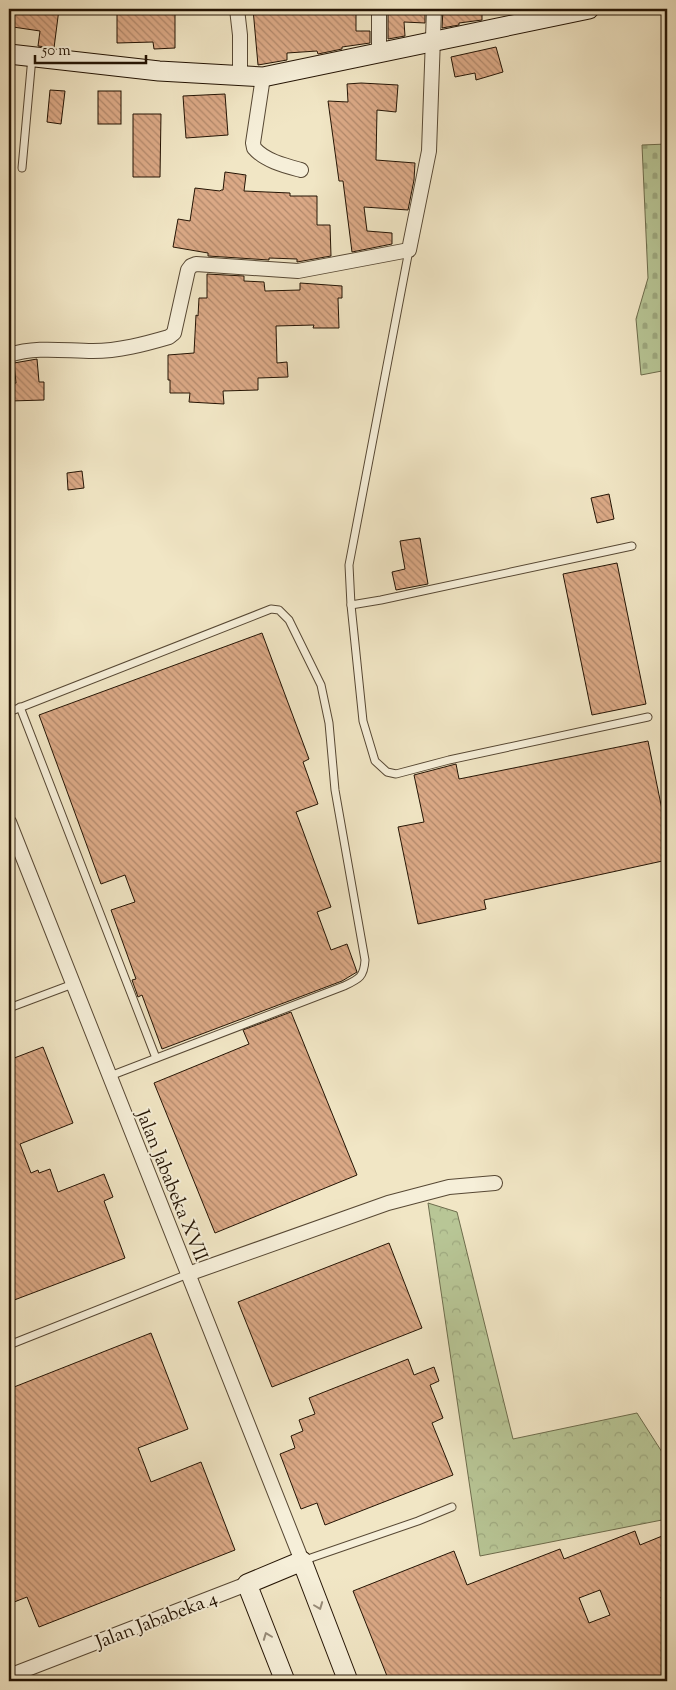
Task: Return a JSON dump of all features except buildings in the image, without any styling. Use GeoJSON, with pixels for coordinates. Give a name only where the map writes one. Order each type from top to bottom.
{"type":"FeatureCollection","features":[{"type":"Feature","properties":{"kind":"main road"},"geometry":{"type":"LineString","coordinates":[[9,54],[159,71],[263,78],[434,41],[553,12],[588,9]]}},
{"type":"Feature","properties":{"kind":"main road"},"geometry":{"type":"LineString","coordinates":[[302,1561],[348,1681]]}},
{"type":"Feature","properties":{"kind":"main road","name":"Jalan Jababeka 4"},"geometry":{"type":"LineString","coordinates":[[247,1584],[302,1561]]}},
{"type":"Feature","properties":{"kind":"main road"},"geometry":{"type":"LineString","coordinates":[[247,1584],[285,1681]]}},
{"type":"Feature","properties":{"kind":"street"},"geometry":{"type":"LineString","coordinates":[[237,9],[240,35],[240,76]]}},
{"type":"Feature","properties":{"kind":"street"},"geometry":{"type":"LineString","coordinates":[[379,9],[379,52]]}},
{"type":"Feature","properties":{"kind":"street"},"geometry":{"type":"LineString","coordinates":[[9,355],[33,350],[112,350],[170,337],[174,333],[188,270],[196,264],[298,271],[409,250],[429,151],[434,9]]}},
{"type":"Feature","properties":{"kind":"street"},"geometry":{"type":"LineString","coordinates":[[263,78],[253,143],[254,148],[264,156],[302,170]]}},
{"type":"Feature","properties":{"kind":"street","name":"Jalan Jababeka XVII"},"geometry":{"type":"LineString","coordinates":[[9,822],[302,1561]]}},
{"type":"Feature","properties":{"kind":"street"},"geometry":{"type":"LineString","coordinates":[[188,1274],[388,1203],[450,1187],[495,1183]]}},
{"type":"Feature","properties":{"kind":"street","name":"Jalan Jababeka 4"},"geometry":{"type":"LineString","coordinates":[[9,1676],[247,1584]]}},
{"type":"Feature","properties":{"kind":"lane"},"geometry":{"type":"LineString","coordinates":[[22,168],[32,57]]}},
{"type":"Feature","properties":{"kind":"lane"},"geometry":{"type":"LineString","coordinates":[[409,250],[349,565],[350,605],[363,721],[375,761],[387,772],[396,774],[449,760],[648,717]]}},
{"type":"Feature","properties":{"kind":"lane"},"geometry":{"type":"LineString","coordinates":[[350,605],[382,600],[632,546]]}},
{"type":"Feature","properties":{"kind":"lane"},"geometry":{"type":"LineString","coordinates":[[9,712],[271,609],[279,610],[289,620],[321,685],[329,723],[335,790],[365,960],[364,971],[361,976],[344,986],[110,1076]]}},
{"type":"Feature","properties":{"kind":"lane"},"geometry":{"type":"LineString","coordinates":[[20,707],[156,1058]]}},
{"type":"Feature","properties":{"kind":"lane"},"geometry":{"type":"LineString","coordinates":[[9,1008],[73,984]]}},
{"type":"Feature","properties":{"kind":"lane"},"geometry":{"type":"LineString","coordinates":[[9,1346],[188,1274]]}},
{"type":"Feature","properties":{"kind":"lane"},"geometry":{"type":"LineString","coordinates":[[302,1561],[418,1521],[452,1507]]}},
{"type":"Feature","properties":{"kind":"green space"},"geometry":{"type":"Polygon","coordinates":[[[667,144],[667,370],[641,375],[636,319],[648,278],[642,145],[667,144]]]}},
{"type":"Feature","properties":{"kind":"green space"},"geometry":{"type":"Polygon","coordinates":[[[428,1203],[457,1212],[513,1439],[637,1413],[662,1452],[667,1450],[667,1519],[480,1556],[428,1203]]]}}]}
